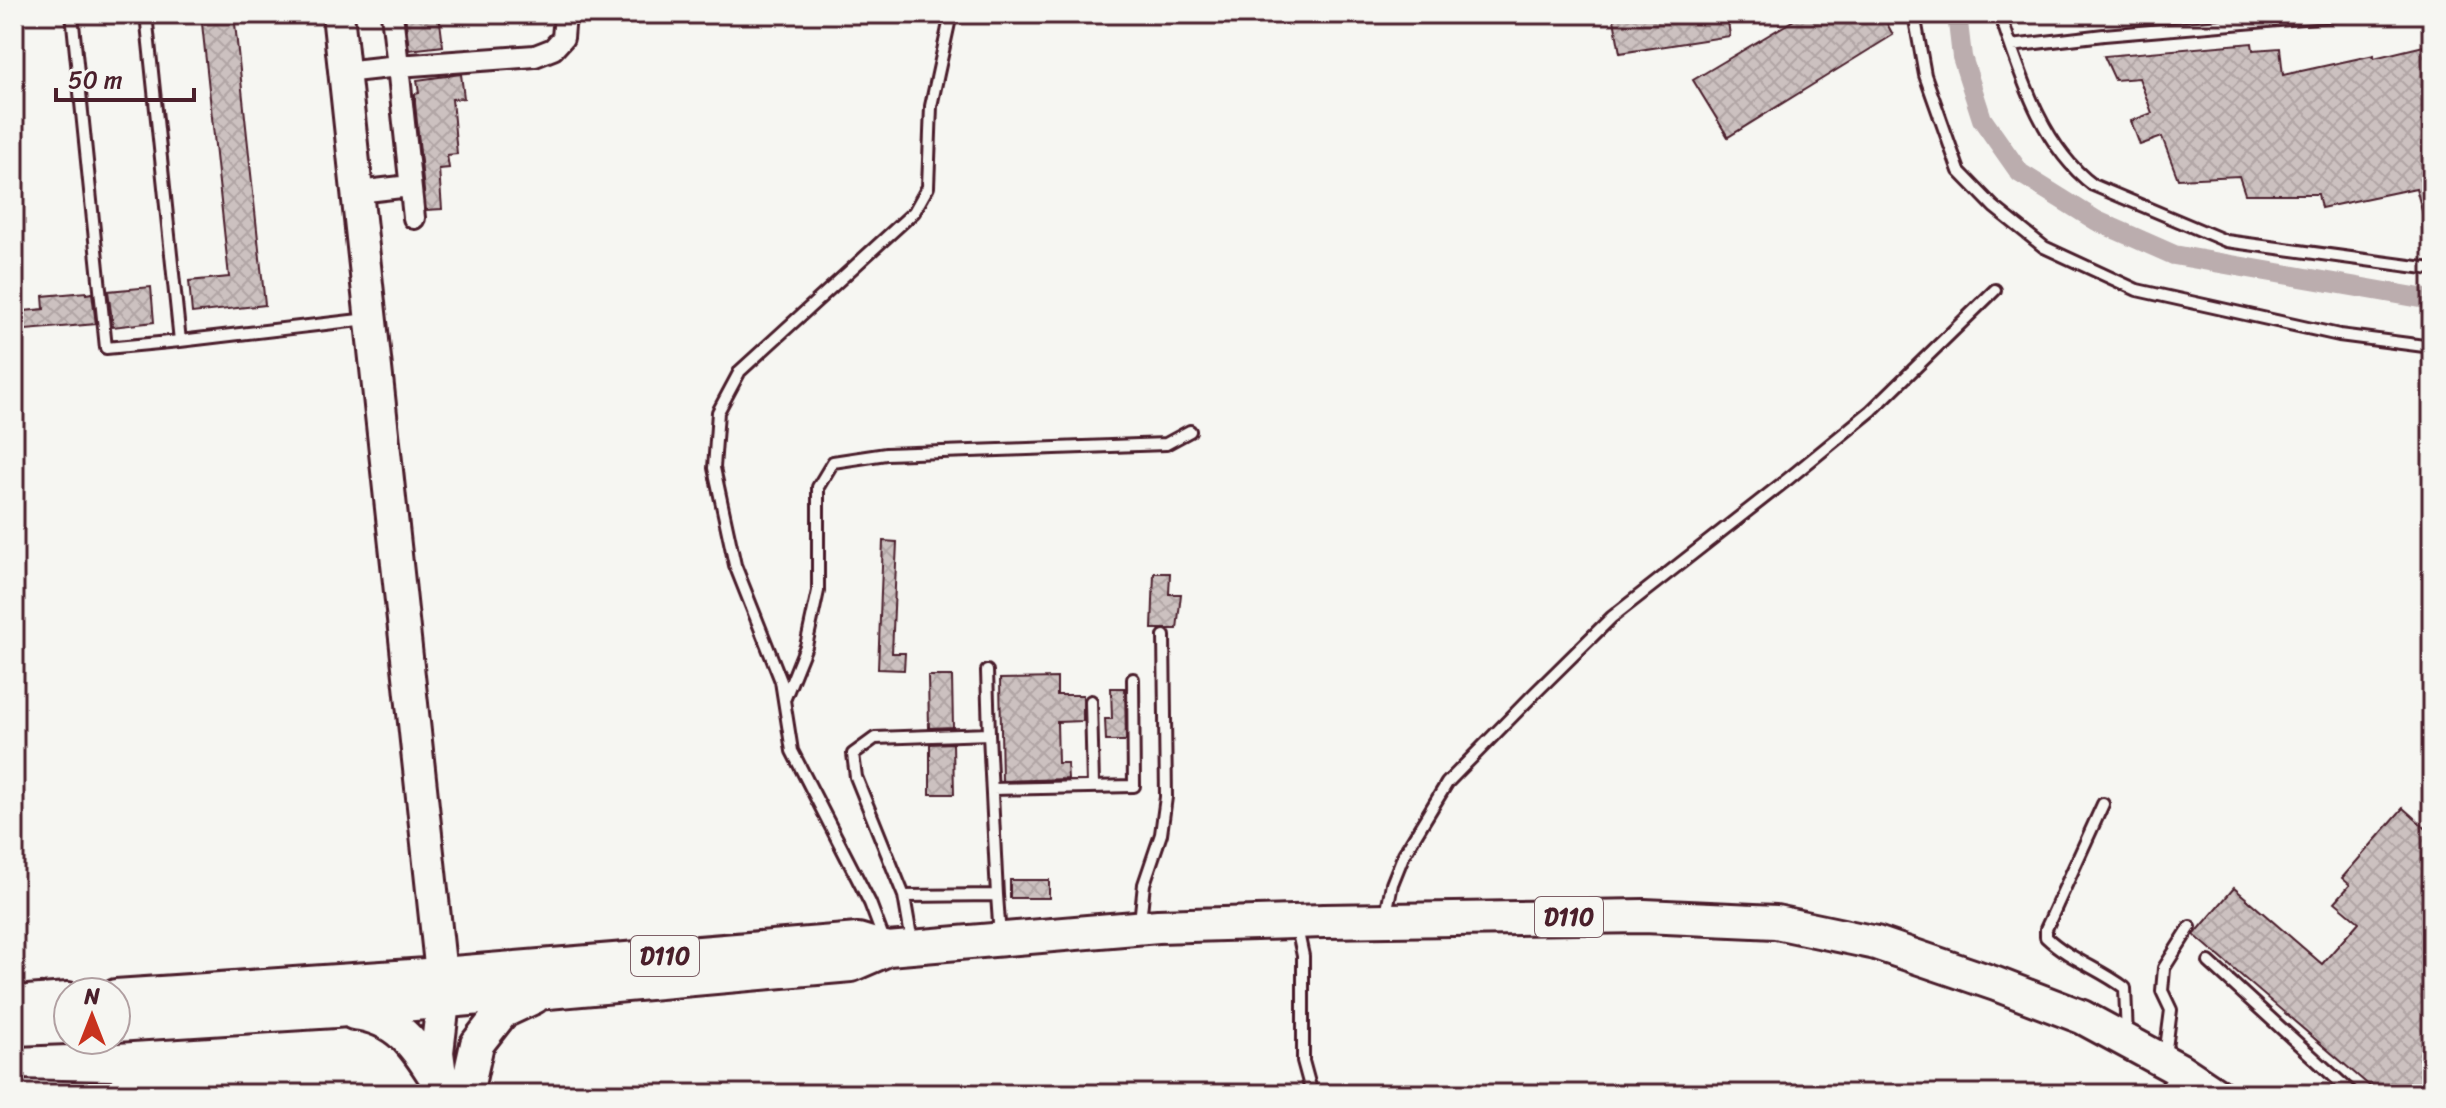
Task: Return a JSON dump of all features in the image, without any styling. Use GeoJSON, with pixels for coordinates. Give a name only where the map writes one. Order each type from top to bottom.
{"type":"FeatureCollection","features":[{"type":"Feature","properties":{"kind":"main road"},"geometry":{"type":"LineString","coordinates":[[338,14],[442,988],[465,1051],[456,1088]]}},
{"type":"Feature","properties":{"kind":"main road","name":"D110"},"geometry":{"type":"LineString","coordinates":[[132,996],[442,988],[546,992],[851,965],[901,948],[1139,928],[1644,916],[1776,922],[1876,943],[2082,1017],[2127,1042],[2169,1076],[2216,1094]]}},
{"type":"Feature","properties":{"kind":"main road","name":"D110"},"geometry":{"type":"LineString","coordinates":[[132,1024],[335,1011],[442,988],[858,940],[901,948]]}},
{"type":"Feature","properties":{"kind":"main road"},"geometry":{"type":"LineString","coordinates":[[456,1088],[477,1044],[502,1012],[546,992]]}},
{"type":"Feature","properties":{"kind":"main road"},"geometry":{"type":"LineString","coordinates":[[14,1003],[52,1000]]}},
{"type":"Feature","properties":{"kind":"main road"},"geometry":{"type":"LineString","coordinates":[[335,1011],[375,1015],[402,1033],[456,1088]]}},
{"type":"Feature","properties":{"kind":"main road"},"geometry":{"type":"LineString","coordinates":[[14,1029],[52,1028]]}},
{"type":"Feature","properties":{"kind":"street"},"geometry":{"type":"LineString","coordinates":[[392,14],[414,218]]}},
{"type":"Feature","properties":{"kind":"street"},"geometry":{"type":"LineString","coordinates":[[344,72],[535,56],[553,49],[563,38],[565,14]]}},
{"type":"Feature","properties":{"kind":"street"},"geometry":{"type":"LineString","coordinates":[[358,192],[410,186]]}},
{"type":"Feature","properties":{"kind":"lane"},"geometry":{"type":"LineString","coordinates":[[72,14],[106,348],[372,319]]}},
{"type":"Feature","properties":{"kind":"lane"},"geometry":{"type":"LineString","coordinates":[[146,14],[180,341]]}},
{"type":"Feature","properties":{"kind":"lane"},"geometry":{"type":"LineString","coordinates":[[901,948],[870,903],[792,751],[781,681],[735,565],[714,468],[718,412],[740,371],[914,212],[928,187],[931,106],[951,14]]}},
{"type":"Feature","properties":{"kind":"lane"},"geometry":{"type":"LineString","coordinates":[[1914,14],[1925,75],[1959,171],[1994,207],[2044,247],[2137,290],[2339,335],[2432,347]]}},
{"type":"Feature","properties":{"kind":"lane"},"geometry":{"type":"LineString","coordinates":[[2000,14],[2029,93],[2060,152],[2076,172],[2093,185],[2226,241],[2432,269]]}},
{"type":"Feature","properties":{"kind":"lane"},"geometry":{"type":"LineString","coordinates":[[2011,46],[2349,14]]}},
{"type":"Feature","properties":{"kind":"lane"},"geometry":{"type":"LineString","coordinates":[[1385,920],[1392,884],[1404,854],[1447,783],[1612,617],[1871,411],[1995,290]]}},
{"type":"Feature","properties":{"kind":"lane"},"geometry":{"type":"LineString","coordinates":[[785,700],[806,646],[818,591],[818,487],[833,462],[886,454],[1166,444],[1190,431]]}},
{"type":"Feature","properties":{"kind":"lane"},"geometry":{"type":"LineString","coordinates":[[1139,928],[1144,884],[1161,834],[1166,797],[1164,636]]}},
{"type":"Feature","properties":{"kind":"lane"},"geometry":{"type":"LineString","coordinates":[[987,671],[1000,939]]}},
{"type":"Feature","properties":{"kind":"lane"},"geometry":{"type":"LineString","coordinates":[[992,789],[1134,786],[1133,679]]}},
{"type":"Feature","properties":{"kind":"lane"},"geometry":{"type":"LineString","coordinates":[[1091,701],[1093,786]]}},
{"type":"Feature","properties":{"kind":"lane"},"geometry":{"type":"LineString","coordinates":[[901,948],[904,896],[856,777],[853,754],[875,738],[989,734]]}},
{"type":"Feature","properties":{"kind":"lane"},"geometry":{"type":"LineString","coordinates":[[2103,804],[2046,929],[2046,937],[2059,949],[2110,976],[2125,988],[2127,1042]]}},
{"type":"Feature","properties":{"kind":"lane"},"geometry":{"type":"LineString","coordinates":[[904,896],[997,895]]}},
{"type":"Feature","properties":{"kind":"lane"},"geometry":{"type":"LineString","coordinates":[[1296,922],[1303,956],[1303,1061],[1312,1094]]}},
{"type":"Feature","properties":{"kind":"lane"},"geometry":{"type":"LineString","coordinates":[[2169,1076],[2171,1010],[2162,991],[2164,968],[2190,927]]}},
{"type":"Feature","properties":{"kind":"lane"},"geometry":{"type":"LineString","coordinates":[[2209,962],[2353,1094]]}},
{"type":"Feature","properties":{"kind":"lane"},"geometry":{"type":"LineString","coordinates":[[14,1086],[111,1088],[115,1094]]}},
{"type":"Feature","properties":{"kind":"building"},"geometry":{"type":"Polygon","coordinates":[[[201,14],[234,14],[265,305],[192,313],[189,281],[229,277],[201,14]]]}},
{"type":"Feature","properties":{"kind":"building"},"geometry":{"type":"Polygon","coordinates":[[[405,14],[439,14],[443,46],[409,50],[405,14]]]}},
{"type":"Feature","properties":{"kind":"building"},"geometry":{"type":"Polygon","coordinates":[[[1613,14],[1727,14],[1730,36],[1620,53],[1613,14]]]}},
{"type":"Feature","properties":{"kind":"building"},"geometry":{"type":"Polygon","coordinates":[[[1804,14],[1882,14],[1893,35],[1728,137],[1693,80],[1804,14]]]}},
{"type":"Feature","properties":{"kind":"building"},"geometry":{"type":"Polygon","coordinates":[[[2252,43],[2253,50],[2280,48],[2283,75],[2432,44],[2432,230],[2427,230],[2416,188],[2321,208],[2318,194],[2245,194],[2239,176],[2178,179],[2162,137],[2140,145],[2131,121],[2152,113],[2139,78],[2115,80],[2104,56],[2252,43]]]}},
{"type":"Feature","properties":{"kind":"building"},"geometry":{"type":"Polygon","coordinates":[[[461,74],[464,98],[452,99],[457,154],[447,155],[449,168],[439,169],[442,209],[426,210],[415,103],[415,94],[419,93],[417,80],[461,74]]]}},
{"type":"Feature","properties":{"kind":"building"},"geometry":{"type":"Polygon","coordinates":[[[151,287],[154,322],[113,327],[108,291],[151,287]]]}},
{"type":"Feature","properties":{"kind":"building"},"geometry":{"type":"Polygon","coordinates":[[[92,293],[96,324],[14,331],[14,312],[44,309],[43,296],[92,293]]]}},
{"type":"Feature","properties":{"kind":"building"},"geometry":{"type":"Polygon","coordinates":[[[883,541],[897,542],[892,653],[905,653],[904,670],[878,669],[883,541]]]}},
{"type":"Feature","properties":{"kind":"building"},"geometry":{"type":"Polygon","coordinates":[[[1154,573],[1170,573],[1169,594],[1181,594],[1177,629],[1152,629],[1154,573]]]}},
{"type":"Feature","properties":{"kind":"building"},"geometry":{"type":"Polygon","coordinates":[[[928,676],[952,676],[953,727],[929,728],[928,676]]]}},
{"type":"Feature","properties":{"kind":"building"},"geometry":{"type":"Polygon","coordinates":[[[1057,678],[1057,695],[1083,695],[1083,721],[1057,722],[1058,763],[1067,763],[1068,779],[1002,781],[1000,679],[1057,678]]]}},
{"type":"Feature","properties":{"kind":"building"},"geometry":{"type":"Polygon","coordinates":[[[1111,688],[1125,688],[1126,741],[1106,741],[1105,719],[1112,719],[1111,688]]]}},
{"type":"Feature","properties":{"kind":"building"},"geometry":{"type":"Polygon","coordinates":[[[953,743],[954,794],[930,794],[930,744],[953,743]]]}},
{"type":"Feature","properties":{"kind":"building"},"geometry":{"type":"Polygon","coordinates":[[[2403,808],[2432,834],[2432,1094],[2379,1094],[2194,935],[2234,888],[2322,964],[2359,922],[2335,902],[2350,885],[2342,878],[2403,808]]]}},
{"type":"Feature","properties":{"kind":"building"},"geometry":{"type":"Polygon","coordinates":[[[1010,880],[1049,880],[1049,898],[1010,898],[1010,880]]]}},
{"type":"Feature","properties":{"kind":"waterway"},"geometry":{"type":"LineString","coordinates":[[1957,14],[1962,57],[1982,119],[2020,173],[2097,221],[2174,255],[2432,300]]}}]}
